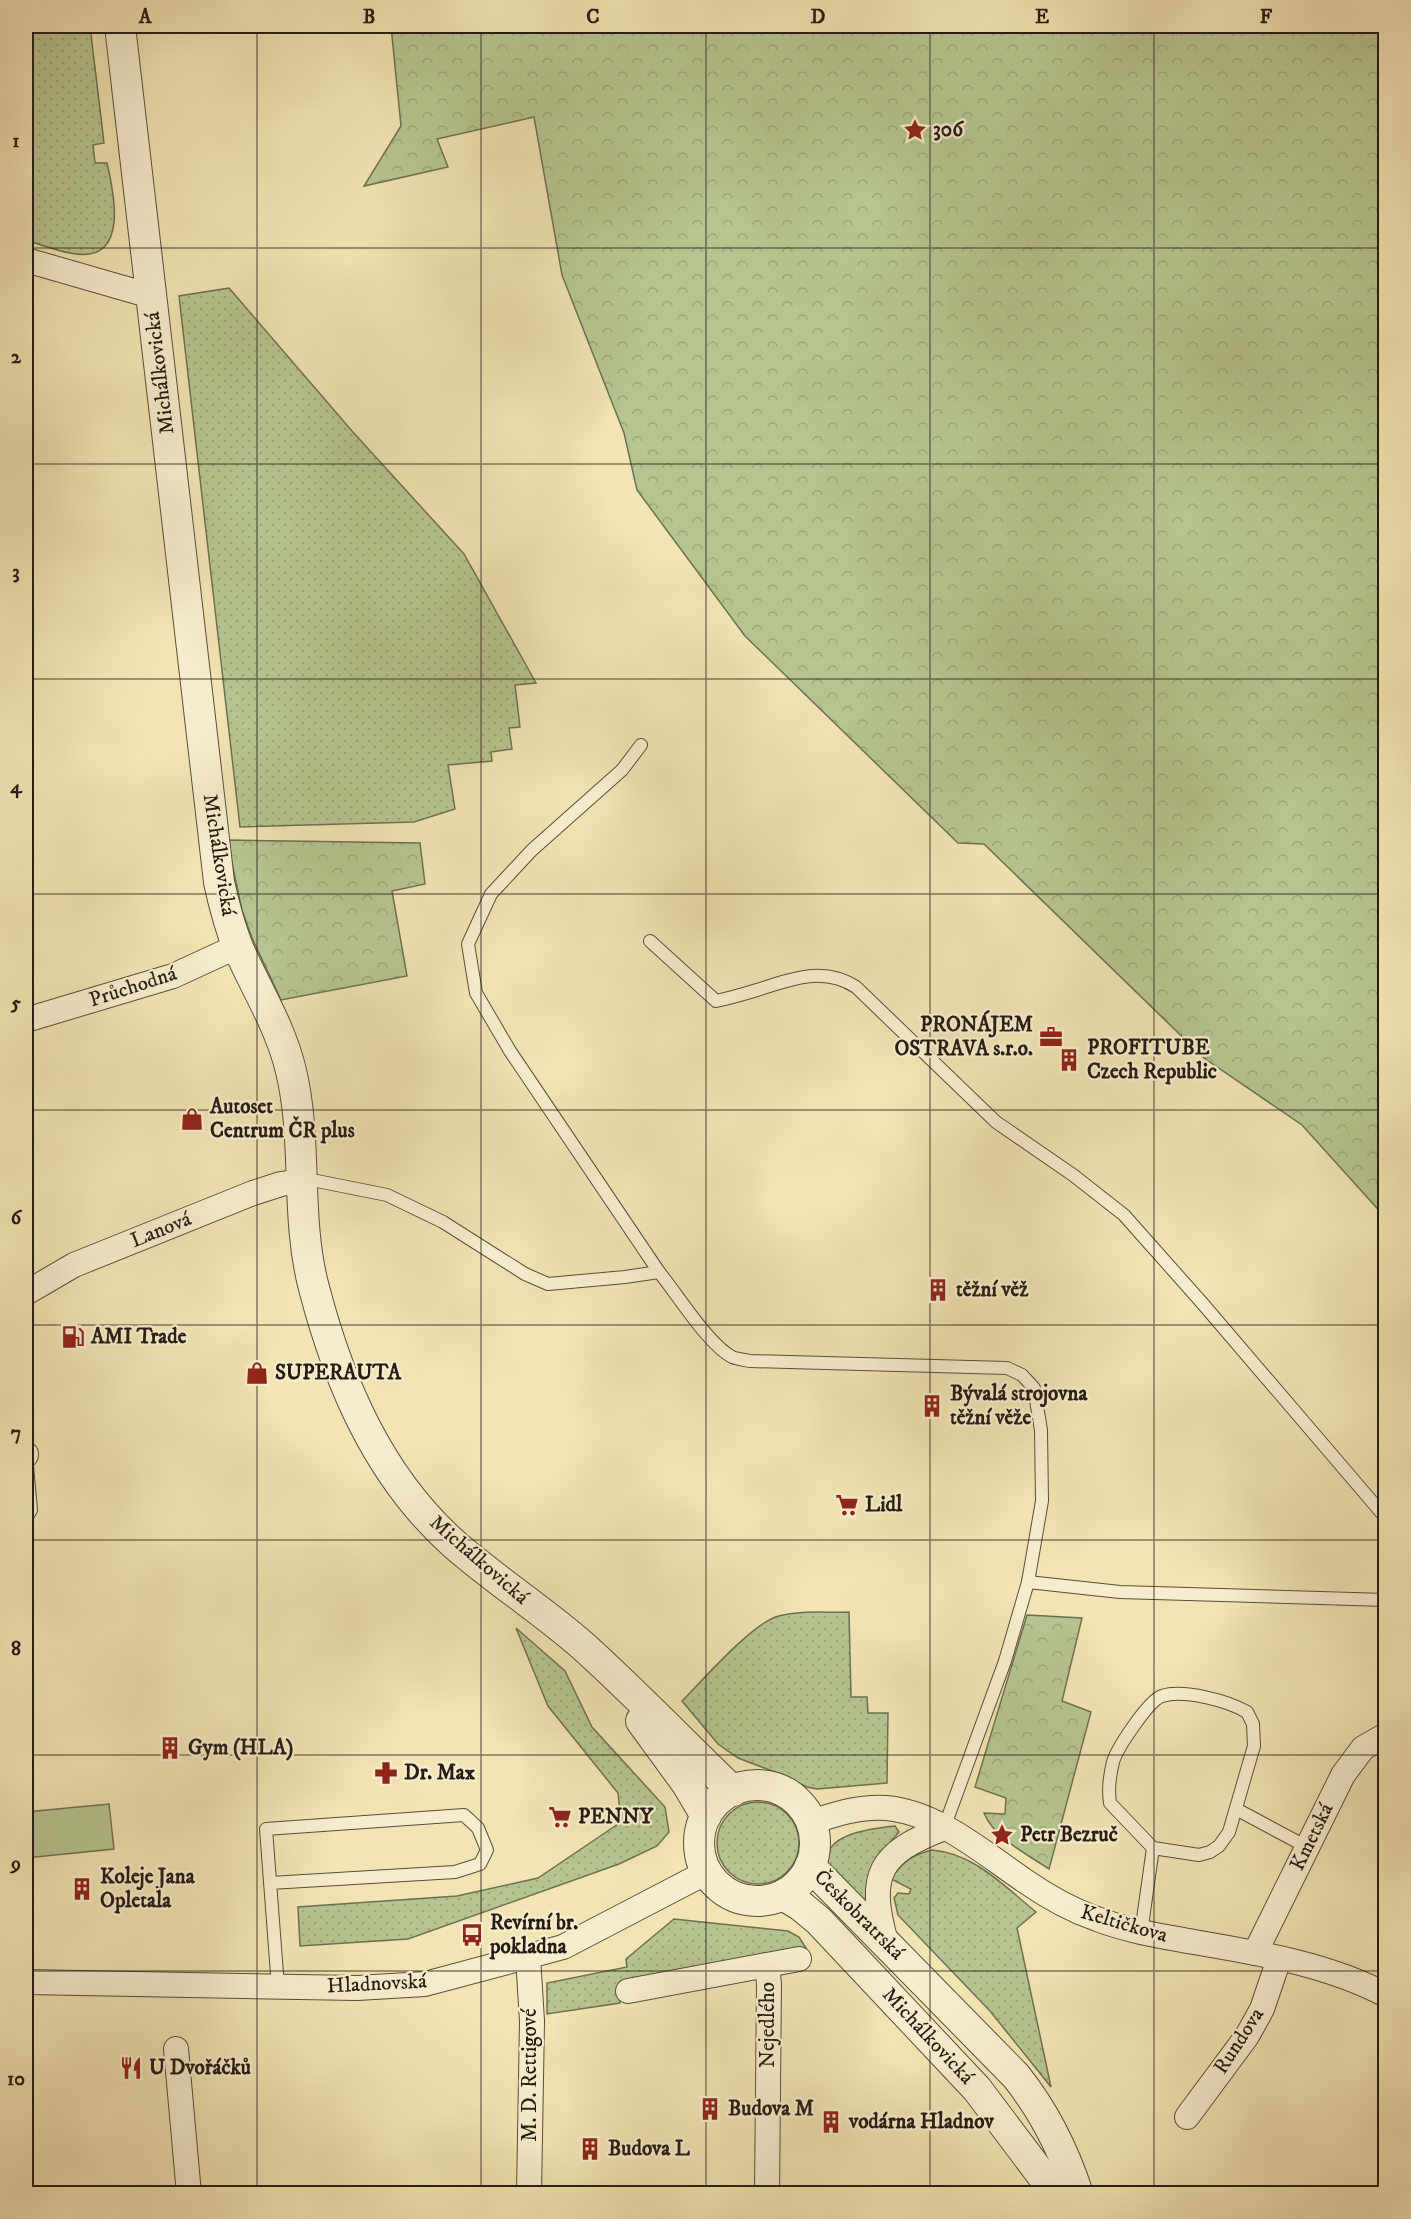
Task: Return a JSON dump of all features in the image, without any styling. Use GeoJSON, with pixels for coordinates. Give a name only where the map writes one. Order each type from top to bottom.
{"type":"FeatureCollection","features":[{"type":"Feature","properties":{"kind":"street","name":"Michálkovická"},"geometry":{"type":"LineString","coordinates":[[120,26],[217,868],[224,907],[238,946],[277,1026],[291,1071],[298,1117],[306,1252],[314,1288],[344,1384],[374,1443],[406,1491],[441,1531],[582,1646],[733,1791]]}},
{"type":"Feature","properties":{"kind":"street"},"geometry":{"type":"LineString","coordinates":[[26,260],[151,296]]}},
{"type":"Feature","properties":{"kind":"street","name":"Průchodná"},"geometry":{"type":"LineString","coordinates":[[26,1020],[173,976],[238,946]]}},
{"type":"Feature","properties":{"kind":"street","name":"Lanová"},"geometry":{"type":"LineString","coordinates":[[26,1293],[74,1265],[253,1193],[281,1184],[301,1181]]}},
{"type":"Feature","properties":{"kind":"street","name":"Michálkovická"},"geometry":{"type":"LineString","coordinates":[[582,1646],[672,1764],[706,1816]]}},
{"type":"Feature","properties":{"kind":"street","name":"Kmetská"},"geometry":{"type":"LineString","coordinates":[[1255,1953],[1343,1775],[1363,1748],[1386,1735]]}},
{"type":"Feature","properties":{"kind":"street"},"geometry":{"type":"LineString","coordinates":[[748,1786],[778,1789],[792,1797],[811,1822],[815,1844],[810,1866],[799,1882],[783,1895],[763,1901],[741,1899],[728,1894],[707,1872],[700,1852],[699,1840],[706,1816],[717,1801],[733,1791],[748,1786]]}},
{"type":"Feature","properties":{"kind":"street","name":"Keltičkova"},"geometry":{"type":"LineString","coordinates":[[811,1822],[838,1813],[865,1808],[886,1808],[915,1815],[973,1844],[1061,1903],[1100,1921],[1142,1933],[1255,1953],[1341,1975],[1386,1995]]}},
{"type":"Feature","properties":{"kind":"street"},"geometry":{"type":"LineString","coordinates":[[886,1942],[876,1903],[878,1883],[882,1873],[901,1849],[944,1828]]}},
{"type":"Feature","properties":{"kind":"street","name":"Českobratrská"},"geometry":{"type":"LineString","coordinates":[[810,1866],[908,1964]]}},
{"type":"Feature","properties":{"kind":"street","name":"Hladnovská"},"geometry":{"type":"LineString","coordinates":[[26,1982],[357,1988],[425,1984],[563,1947],[707,1872]]}},
{"type":"Feature","properties":{"kind":"street","name":"Michálkovická"},"geometry":{"type":"LineString","coordinates":[[783,1895],[819,1921],[927,2034],[991,2106],[1056,2193]]}},
{"type":"Feature","properties":{"kind":"street","name":"M. D. Rettigové"},"geometry":{"type":"LineString","coordinates":[[528,1957],[532,2021],[529,2193]]}},
{"type":"Feature","properties":{"kind":"street","name":"Nejedlého"},"geometry":{"type":"LineString","coordinates":[[628,1991],[799,1959]]}},
{"type":"Feature","properties":{"kind":"street","name":"Rundova"},"geometry":{"type":"LineString","coordinates":[[1187,2117],[1247,2036],[1262,2009],[1279,1959]]}},
{"type":"Feature","properties":{"kind":"street","name":"Michálkovická"},"geometry":{"type":"LineString","coordinates":[[908,1964],[1027,2090],[1064,2157],[1078,2193]]}},
{"type":"Feature","properties":{"kind":"street","name":"Nejedlého"},"geometry":{"type":"LineString","coordinates":[[766,1965],[769,1983],[767,2193]]}},
{"type":"Feature","properties":{"kind":"street"},"geometry":{"type":"LineString","coordinates":[[176,2049],[189,2193]]}},
{"type":"Feature","properties":{"kind":"lane"},"geometry":{"type":"LineString","coordinates":[[640,745],[622,771],[532,850],[491,894],[468,944],[476,993],[510,1051],[659,1272],[717,1345],[733,1358],[750,1361],[1007,1368],[1022,1375],[1034,1388],[1041,1430],[1042,1500],[1028,1582],[1005,1661],[944,1828]]}},
{"type":"Feature","properties":{"kind":"lane"},"geometry":{"type":"LineString","coordinates":[[650,941],[716,1001],[789,980],[817,975],[843,979],[856,987],[1002,1127],[1073,1175],[1124,1215],[1386,1518]]}},
{"type":"Feature","properties":{"kind":"lane"},"geometry":{"type":"LineString","coordinates":[[301,1181],[316,1181],[387,1194],[443,1222],[525,1274],[548,1284],[659,1272]]}},
{"type":"Feature","properties":{"kind":"lane"},"geometry":{"type":"LineString","coordinates":[[26,1455],[31,1510],[26,1518]]}},
{"type":"Feature","properties":{"kind":"lane"},"geometry":{"type":"LineString","coordinates":[[1028,1582],[1120,1593],[1386,1600]]}},
{"type":"Feature","properties":{"kind":"lane"},"geometry":{"type":"LineString","coordinates":[[1172,1694],[1218,1701],[1241,1708],[1251,1717],[1254,1734],[1252,1758],[1229,1832],[1219,1846],[1210,1852],[1190,1855],[1153,1848],[1110,1803],[1108,1794],[1113,1761],[1120,1748],[1149,1706],[1162,1696],[1172,1694]]}},
{"type":"Feature","properties":{"kind":"lane"},"geometry":{"type":"LineString","coordinates":[[1236,1809],[1307,1847]]}},
{"type":"Feature","properties":{"kind":"lane"},"geometry":{"type":"LineString","coordinates":[[270,1883],[455,1872],[480,1864],[487,1850],[478,1828],[464,1815],[266,1829],[270,1883],[278,1987]]}},
{"type":"Feature","properties":{"kind":"lane"},"geometry":{"type":"LineString","coordinates":[[1142,1933],[1153,1848]]}},
{"type":"Feature","properties":{"kind":"green space"},"geometry":{"type":"Polygon","coordinates":[[[26,26],[90,26],[104,143],[93,145],[95,163],[107,163],[114,207],[111,236],[104,247],[93,253],[70,253],[26,240],[26,26]]]}},
{"type":"Feature","properties":{"kind":"green space"},"geometry":{"type":"Polygon","coordinates":[[[391,26],[1385,26],[1385,1217],[1302,1125],[1204,1058],[984,844],[958,843],[745,636],[637,490],[624,433],[562,275],[534,117],[437,139],[448,167],[364,186],[401,126],[391,26]]]}},
{"type":"Feature","properties":{"kind":"green space"},"geometry":{"type":"Polygon","coordinates":[[[229,288],[352,431],[464,554],[536,683],[515,685],[520,727],[509,728],[512,749],[491,752],[492,761],[448,765],[455,809],[414,822],[240,827],[179,296],[229,288]]]}},
{"type":"Feature","properties":{"kind":"green space"},"geometry":{"type":"Polygon","coordinates":[[[227,840],[420,843],[425,884],[392,891],[407,976],[281,1000],[252,938],[242,910],[227,840]]]}},
{"type":"Feature","properties":{"kind":"green space"},"geometry":{"type":"Polygon","coordinates":[[[849,1612],[851,1697],[867,1697],[868,1713],[888,1713],[887,1783],[817,1789],[807,1787],[738,1758],[718,1744],[682,1701],[742,1640],[768,1621],[796,1613],[849,1612]]]}},
{"type":"Feature","properties":{"kind":"green space"},"geometry":{"type":"Polygon","coordinates":[[[1027,1615],[1082,1618],[1062,1701],[1091,1712],[1049,1869],[1003,1838],[989,1822],[984,1813],[1005,1814],[1006,1798],[975,1787],[1027,1615]]]}},
{"type":"Feature","properties":{"kind":"green space"},"geometry":{"type":"Polygon","coordinates":[[[516,1628],[565,1671],[592,1727],[665,1807],[669,1832],[657,1846],[619,1864],[408,1939],[300,1946],[298,1907],[457,1896],[538,1878],[621,1822],[618,1793],[548,1706],[516,1628]]]}},
{"type":"Feature","properties":{"kind":"green space"},"geometry":{"type":"Polygon","coordinates":[[[758,1802],[774,1805],[787,1814],[796,1827],[799,1843],[796,1859],[787,1872],[774,1881],[758,1884],[742,1881],[729,1872],[720,1859],[717,1843],[720,1827],[729,1814],[742,1805],[758,1802]]]}},
{"type":"Feature","properties":{"kind":"green space"},"geometry":{"type":"Polygon","coordinates":[[[109,1804],[114,1849],[26,1858],[26,1812],[109,1804]]]}},
{"type":"Feature","properties":{"kind":"green space"},"geometry":{"type":"Polygon","coordinates":[[[895,1826],[899,1832],[878,1857],[870,1871],[864,1907],[830,1868],[828,1857],[831,1847],[849,1835],[895,1826]]]}},
{"type":"Feature","properties":{"kind":"green space"},"geometry":{"type":"Polygon","coordinates":[[[932,1850],[947,1852],[975,1864],[1001,1882],[1036,1912],[1017,1928],[1051,2087],[990,2011],[898,1915],[894,1898],[898,1893],[909,1894],[911,1889],[891,1879],[908,1860],[932,1850]]]}},
{"type":"Feature","properties":{"kind":"green space"},"geometry":{"type":"Polygon","coordinates":[[[674,1919],[788,1931],[799,1937],[806,1948],[618,1986],[620,2003],[547,2014],[547,1983],[627,1967],[626,1959],[674,1919]]]}},
{"type":"Feature","properties":{"kind":"place","name":"306"},"geometry":{"type":"Point","coordinates":[915,130]}},
{"type":"Feature","properties":{"kind":"place","name":"PRONÁJEM OSTRAVA s.r.o."},"geometry":{"type":"Point","coordinates":[1051,1037]}},
{"type":"Feature","properties":{"kind":"place","name":"PROFITUBE Czech Republic"},"geometry":{"type":"Point","coordinates":[1069,1060]}},
{"type":"Feature","properties":{"kind":"place","name":"Autoset Centrum ČR plus"},"geometry":{"type":"Point","coordinates":[192,1119]}},
{"type":"Feature","properties":{"kind":"place","name":"těžní věž"},"geometry":{"type":"Point","coordinates":[938,1290]}},
{"type":"Feature","properties":{"kind":"place","name":"AMI Trade"},"geometry":{"type":"Point","coordinates":[73,1337]}},
{"type":"Feature","properties":{"kind":"place","name":"SUPERAUTA"},"geometry":{"type":"Point","coordinates":[257,1373]}},
{"type":"Feature","properties":{"kind":"place","name":"Bývalá strojovna těžní věže"},"geometry":{"type":"Point","coordinates":[932,1406]}},
{"type":"Feature","properties":{"kind":"place","name":"Lidl"},"geometry":{"type":"Point","coordinates":[847,1505]}},
{"type":"Feature","properties":{"kind":"place","name":"Gym (HLA)"},"geometry":{"type":"Point","coordinates":[170,1748]}},
{"type":"Feature","properties":{"kind":"place","name":"Dr. Max"},"geometry":{"type":"Point","coordinates":[386,1773]}},
{"type":"Feature","properties":{"kind":"place","name":"PENNY"},"geometry":{"type":"Point","coordinates":[560,1817]}},
{"type":"Feature","properties":{"kind":"place","name":"Petr Bezruč"},"geometry":{"type":"Point","coordinates":[1002,1835]}},
{"type":"Feature","properties":{"kind":"place","name":"Koleje Jana Opletala"},"geometry":{"type":"Point","coordinates":[82,1889]}},
{"type":"Feature","properties":{"kind":"place","name":"Revírní br. pokladna"},"geometry":{"type":"Point","coordinates":[472,1935]}},
{"type":"Feature","properties":{"kind":"place","name":"U Dvořáčků"},"geometry":{"type":"Point","coordinates":[131,2068]}},
{"type":"Feature","properties":{"kind":"place","name":"Budova M"},"geometry":{"type":"Point","coordinates":[710,2109]}},
{"type":"Feature","properties":{"kind":"place","name":"vodárna Hladnov"},"geometry":{"type":"Point","coordinates":[831,2122]}},
{"type":"Feature","properties":{"kind":"place","name":"Budova L"},"geometry":{"type":"Point","coordinates":[590,2149]}}]}
